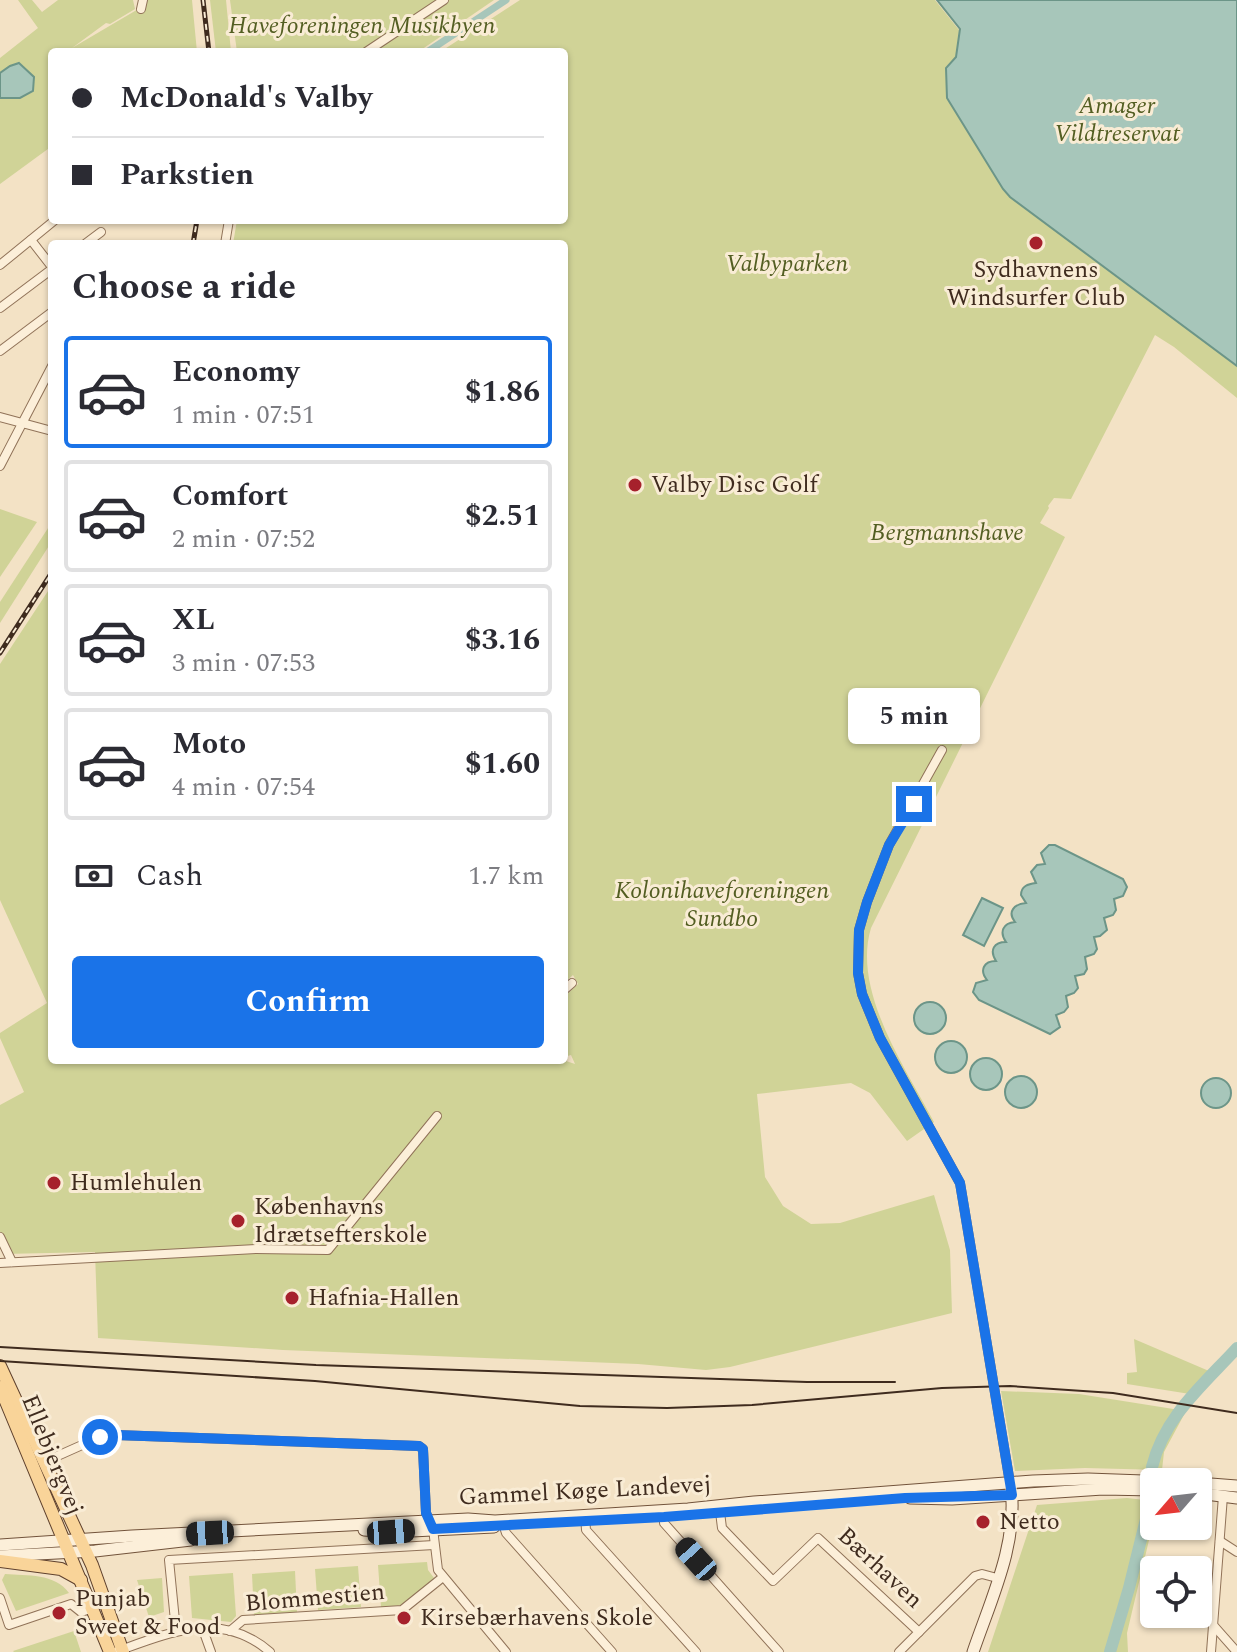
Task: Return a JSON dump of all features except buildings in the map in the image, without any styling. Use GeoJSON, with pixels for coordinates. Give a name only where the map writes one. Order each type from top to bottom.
{"type":"FeatureCollection","features":[{"type":"Feature","properties":{"kind":"main road","name":"Ellebjergvej"},"geometry":{"type":"LineString","coordinates":[[0,1366],[44,1462],[75,1546]]}},
{"type":"Feature","properties":{"kind":"main road","name":"Ellebjergvej"},"geometry":{"type":"LineString","coordinates":[[0,1387],[4,1406],[20,1431],[75,1546]]}},
{"type":"Feature","properties":{"kind":"main road","name":"Gammel Køge Landevej"},"geometry":{"type":"LineString","coordinates":[[664,1514],[1011,1489],[1075,1479],[1140,1486]]}},
{"type":"Feature","properties":{"kind":"main road"},"geometry":{"type":"LineString","coordinates":[[1212,1484],[1237,1486]]}},
{"type":"Feature","properties":{"kind":"main road","name":"Gammel Køge Landevej"},"geometry":{"type":"LineString","coordinates":[[0,1545],[75,1546],[432,1525],[502,1524],[1011,1489]]}},
{"type":"Feature","properties":{"kind":"main road"},"geometry":{"type":"LineString","coordinates":[[973,1652],[1012,1534],[1011,1489]]}},
{"type":"Feature","properties":{"kind":"main road"},"geometry":{"type":"LineString","coordinates":[[1212,1495],[1237,1498]]}},
{"type":"Feature","properties":{"kind":"main road","name":"Gammel Køge Landevej"},"geometry":{"type":"LineString","coordinates":[[0,1558],[75,1546]]}},
{"type":"Feature","properties":{"kind":"main road"},"geometry":{"type":"LineString","coordinates":[[75,1546],[81,1580],[117,1651]]}},
{"type":"Feature","properties":{"kind":"main road"},"geometry":{"type":"LineString","coordinates":[[75,1546],[113,1623],[117,1651]]}},
{"type":"Feature","properties":{"kind":"main road"},"geometry":{"type":"LineString","coordinates":[[0,1558],[61,1569],[81,1580]]}},
{"type":"Feature","properties":{"kind":"street"},"geometry":{"type":"LineString","coordinates":[[372,48],[444,0]]}},
{"type":"Feature","properties":{"kind":"street"},"geometry":{"type":"LineString","coordinates":[[2,260],[50,224]]}},
{"type":"Feature","properties":{"kind":"street"},"geometry":{"type":"LineString","coordinates":[[90,240],[101,232]]}},
{"type":"Feature","properties":{"kind":"street"},"geometry":{"type":"LineString","coordinates":[[31,240],[48,263]]}},
{"type":"Feature","properties":{"kind":"street"},"geometry":{"type":"LineString","coordinates":[[0,308],[48,271]]}},
{"type":"Feature","properties":{"kind":"street"},"geometry":{"type":"LineString","coordinates":[[0,351],[48,315]]}},
{"type":"Feature","properties":{"kind":"street"},"geometry":{"type":"LineString","coordinates":[[0,466],[48,374]]}},
{"type":"Feature","properties":{"kind":"street"},"geometry":{"type":"LineString","coordinates":[[0,417],[48,430]]}},
{"type":"Feature","properties":{"kind":"street"},"geometry":{"type":"LineString","coordinates":[[942,750],[889,845],[871,891],[859,930],[858,973],[862,994],[880,1038],[960,1183],[1011,1489]]}},
{"type":"Feature","properties":{"kind":"street"},"geometry":{"type":"LineString","coordinates":[[568,986],[572,983]]}},
{"type":"Feature","properties":{"kind":"street"},"geometry":{"type":"LineString","coordinates":[[0,1263],[256,1249],[328,1250],[437,1116]]}},
{"type":"Feature","properties":{"kind":"street"},"geometry":{"type":"LineString","coordinates":[[0,1237],[12,1262]]}},
{"type":"Feature","properties":{"kind":"street"},"geometry":{"type":"LineString","coordinates":[[44,1462],[100,1437],[116,1435],[419,1446],[423,1449],[426,1513],[432,1525],[436,1566],[506,1652]]}},
{"type":"Feature","properties":{"kind":"street"},"geometry":{"type":"LineString","coordinates":[[1211,1652],[1223,1496]]}},
{"type":"Feature","properties":{"kind":"street","name":"Bærhaven"},"geometry":{"type":"LineString","coordinates":[[720,1512],[722,1528],[773,1581],[815,1539],[821,1539],[919,1632]]}},
{"type":"Feature","properties":{"kind":"street"},"geometry":{"type":"LineString","coordinates":[[664,1514],[664,1523],[779,1652]]}},
{"type":"Feature","properties":{"kind":"street"},"geometry":{"type":"LineString","coordinates":[[585,1519],[586,1530],[696,1652]]}},
{"type":"Feature","properties":{"kind":"street"},"geometry":{"type":"LineString","coordinates":[[502,1524],[506,1533],[612,1652]]}},
{"type":"Feature","properties":{"kind":"street"},"geometry":{"type":"LineString","coordinates":[[1220,1541],[1237,1552]]}},
{"type":"Feature","properties":{"kind":"street"},"geometry":{"type":"LineString","coordinates":[[176,1631],[169,1560],[434,1545]]}},
{"type":"Feature","properties":{"kind":"street"},"geometry":{"type":"LineString","coordinates":[[899,1652],[975,1576],[982,1574],[997,1578]]}},
{"type":"Feature","properties":{"kind":"street","name":"Blommestien"},"geometry":{"type":"LineString","coordinates":[[230,1631],[243,1620],[402,1610],[443,1577]]}},
{"type":"Feature","properties":{"kind":"street"},"geometry":{"type":"LineString","coordinates":[[0,1598],[9,1625],[71,1604],[81,1612],[94,1608]]}},
{"type":"Feature","properties":{"kind":"street"},"geometry":{"type":"LineString","coordinates":[[1213,1625],[1237,1652]]}},
{"type":"Feature","properties":{"kind":"street"},"geometry":{"type":"LineString","coordinates":[[202,1627],[211,1652]]}},
{"type":"Feature","properties":{"kind":"street"},"geometry":{"type":"LineString","coordinates":[[117,1651],[176,1631],[202,1627],[246,1635],[270,1652]]}},
{"type":"Feature","properties":{"kind":"green space"},"geometry":{"type":"Polygon","coordinates":[[[18,0],[32,0],[42,12],[58,0],[133,0],[135,9],[110,24],[106,23],[72,48],[48,48],[48,149],[0,184],[0,58],[38,28],[18,0]]]}},
{"type":"Feature","properties":{"kind":"green space"},"geometry":{"type":"Polygon","coordinates":[[[141,0],[192,0],[197,48],[72,48],[140,8],[141,0]]]}},
{"type":"Feature","properties":{"kind":"green space"},"geometry":{"type":"Polygon","coordinates":[[[210,0],[226,0],[231,48],[216,48],[210,0]]]}},
{"type":"Feature","properties":{"kind":"green space","name":"Haveforeningen Musikbyen"},"geometry":{"type":"Polygon","coordinates":[[[230,0],[494,0],[424,48],[236,48],[230,0]]]}},
{"type":"Feature","properties":{"kind":"green space"},"geometry":{"type":"Polygon","coordinates":[[[520,0],[935,0],[967,40],[1237,0],[947,98],[1003,188],[1237,366],[1237,398],[1155,335],[1071,499],[1054,498],[1048,506],[1040,523],[1065,537],[871,928],[867,952],[875,1003],[896,1053],[934,1122],[907,1141],[870,1093],[851,1083],[757,1094],[765,1177],[783,1206],[811,1224],[840,1223],[934,1195],[950,1250],[952,1313],[730,1367],[706,1370],[638,1364],[283,1350],[98,1338],[95,1252],[4,1254],[0,1246],[0,1105],[24,1092],[0,1033],[47,1003],[0,900],[0,664],[48,591],[48,1064],[575,1064],[571,1055],[568,1056],[568,993],[578,984],[573,975],[568,979],[568,240],[234,240],[236,224],[568,224],[568,48],[446,48],[520,0]]]}},
{"type":"Feature","properties":{"kind":"green space"},"geometry":{"type":"Polygon","coordinates":[[[0,509],[37,522],[0,577],[0,509]]]}},
{"type":"Feature","properties":{"kind":"green space"},"geometry":{"type":"Polygon","coordinates":[[[48,528],[48,547],[0,623],[0,602],[48,528]]]}},
{"type":"Feature","properties":{"kind":"green space"},"geometry":{"type":"Polygon","coordinates":[[[1134,1339],[1209,1371],[1190,1394],[1127,1384],[1127,1373],[1137,1372],[1134,1339]]]}},
{"type":"Feature","properties":{"kind":"green space"},"geometry":{"type":"Polygon","coordinates":[[[1001,1391],[1079,1394],[1186,1411],[1164,1452],[1162,1468],[1015,1471],[1001,1391]]]}},
{"type":"Feature","properties":{"kind":"green space"},"geometry":{"type":"Polygon","coordinates":[[[1140,1499],[1140,1540],[1149,1540],[1145,1556],[1140,1556],[1140,1578],[1127,1633],[1128,1652],[988,1652],[1037,1505],[1140,1499]]]}},
{"type":"Feature","properties":{"kind":"green space"},"geometry":{"type":"Polygon","coordinates":[[[427,1562],[434,1578],[404,1605],[381,1607],[378,1565],[427,1562]]]}},
{"type":"Feature","properties":{"kind":"green space"},"geometry":{"type":"Polygon","coordinates":[[[358,1566],[361,1607],[318,1610],[315,1569],[358,1566]]]}},
{"type":"Feature","properties":{"kind":"green space"},"geometry":{"type":"Polygon","coordinates":[[[295,1571],[297,1612],[254,1615],[252,1574],[295,1571]]]}},
{"type":"Feature","properties":{"kind":"green space"},"geometry":{"type":"Polygon","coordinates":[[[233,1573],[236,1616],[231,1622],[192,1618],[189,1576],[233,1573]]]}},
{"type":"Feature","properties":{"kind":"green space"},"geometry":{"type":"Polygon","coordinates":[[[5,1574],[48,1579],[69,1593],[16,1611],[2,1580],[5,1574]]]}},
{"type":"Feature","properties":{"kind":"green space"},"geometry":{"type":"Polygon","coordinates":[[[162,1578],[164,1612],[149,1617],[137,1580],[162,1578]]]}},
{"type":"Feature","properties":{"kind":"green space"},"geometry":{"type":"Polygon","coordinates":[[[74,1631],[81,1652],[13,1651],[74,1631]]]}},
{"type":"Feature","properties":{"kind":"shaded area","name":"Amager Vildtreservat"},"geometry":{"type":"Polygon","coordinates":[[[937,0],[1237,0],[1237,366],[1003,189],[947,98],[946,68],[956,57],[960,29],[937,0]]]}},
{"type":"Feature","properties":{"kind":"shaded area"},"geometry":{"type":"Polygon","coordinates":[[[19,63],[34,77],[33,91],[20,98],[0,98],[0,73],[19,63]]]}},
{"type":"Feature","properties":{"kind":"shaded area"},"geometry":{"type":"Polygon","coordinates":[[[1049,845],[1055,845],[1123,879],[1127,887],[1123,896],[1114,899],[1116,910],[1113,915],[1104,918],[1107,930],[1094,937],[1097,949],[1094,954],[1085,957],[1087,969],[1084,974],[1075,976],[1078,988],[1066,996],[1068,1007],[1056,1015],[1060,1027],[1050,1034],[979,1000],[973,992],[976,983],[987,980],[984,967],[996,961],[994,947],[1006,942],[1003,929],[1015,922],[1013,909],[1026,903],[1021,895],[1022,889],[1036,883],[1031,872],[1037,865],[1045,864],[1041,853],[1049,845]]]}},
{"type":"Feature","properties":{"kind":"shaded area"},"geometry":{"type":"Polygon","coordinates":[[[982,898],[1003,908],[984,946],[963,935],[982,898]]]}},
{"type":"Feature","properties":{"kind":"shaded area"},"geometry":{"type":"Polygon","coordinates":[[[930,1002],[941,1007],[946,1018],[941,1029],[930,1034],[919,1029],[914,1018],[919,1007],[930,1002]]]}},
{"type":"Feature","properties":{"kind":"shaded area"},"geometry":{"type":"Polygon","coordinates":[[[951,1041],[962,1046],[967,1057],[962,1068],[951,1073],[940,1068],[935,1057],[940,1046],[951,1041]]]}},
{"type":"Feature","properties":{"kind":"shaded area"},"geometry":{"type":"Polygon","coordinates":[[[986,1058],[997,1063],[1002,1074],[997,1085],[986,1090],[975,1085],[970,1074],[975,1063],[986,1058]]]}},
{"type":"Feature","properties":{"kind":"shaded area"},"geometry":{"type":"Polygon","coordinates":[[[1021,1076],[1032,1081],[1037,1092],[1032,1103],[1021,1108],[1010,1103],[1005,1092],[1010,1081],[1021,1076]]]}},
{"type":"Feature","properties":{"kind":"shaded area"},"geometry":{"type":"Polygon","coordinates":[[[1216,1078],[1222,1079],[1230,1087],[1230,1099],[1222,1107],[1216,1108],[1210,1107],[1202,1099],[1201,1093],[1202,1087],[1210,1079],[1216,1078]]]}},
{"type":"Feature","properties":{"kind":"waterway"},"geometry":{"type":"LineString","coordinates":[[433,48],[506,0]]}},
{"type":"Feature","properties":{"kind":"waterway"},"geometry":{"type":"LineString","coordinates":[[1152,1467],[1175,1417],[1237,1348]]}},
{"type":"Feature","properties":{"kind":"waterway"},"geometry":{"type":"LineString","coordinates":[[1110,1652],[1141,1540]]}},
{"type":"Feature","properties":{"kind":"tram line"},"geometry":{"type":"LineString","coordinates":[[0,1347],[316,1365],[807,1382],[895,1382]]}},
{"type":"Feature","properties":{"kind":"tram line"},"geometry":{"type":"LineString","coordinates":[[0,1361],[315,1381],[580,1406],[667,1408],[752,1405],[942,1388],[1010,1386],[1113,1393],[1237,1413]]}},
{"type":"Feature","properties":{"kind":"railway"},"geometry":{"type":"LineString","coordinates":[[203,0],[209,48]]}},
{"type":"Feature","properties":{"kind":"railway"},"geometry":{"type":"LineString","coordinates":[[194,240],[196,224]]}},
{"type":"Feature","properties":{"kind":"railway"},"geometry":{"type":"LineString","coordinates":[[0,653],[48,578]]}},
{"type":"Feature","properties":{"kind":"place","name":"Sydhavnens Windsurfer Club"},"geometry":{"type":"Point","coordinates":[1036,243]}},
{"type":"Feature","properties":{"kind":"place","name":"Valby Disc Golf"},"geometry":{"type":"Point","coordinates":[635,485]}},
{"type":"Feature","properties":{"kind":"place","name":"Humlehulen"},"geometry":{"type":"Point","coordinates":[54,1183]}},
{"type":"Feature","properties":{"kind":"place","name":"Københavns Idrætsefterskole"},"geometry":{"type":"Point","coordinates":[238,1221]}},
{"type":"Feature","properties":{"kind":"place","name":"Hafnia-Hallen"},"geometry":{"type":"Point","coordinates":[292,1298]}},
{"type":"Feature","properties":{"kind":"place","name":"Netto"},"geometry":{"type":"Point","coordinates":[983,1522]}},
{"type":"Feature","properties":{"kind":"place","name":"Punjab Sweet & Food"},"geometry":{"type":"Point","coordinates":[59,1613]}},
{"type":"Feature","properties":{"kind":"place","name":"Kirsebærhavens Skole"},"geometry":{"type":"Point","coordinates":[404,1618]}},
{"type":"Feature","properties":{"kind":"route"},"geometry":{"type":"LineString","coordinates":[[100,1437],[116,1435],[419,1446],[423,1449],[426,1513],[433,1529],[664,1517],[905,1498],[1012,1495],[960,1183],[880,1038],[862,994],[858,973],[859,930],[867,902],[889,845],[914,804]]}},
{"type":"Feature","properties":{"kind":"park label","name":"Valbyparken"},"geometry":{"type":"Point","coordinates":[787,264]}},
{"type":"Feature","properties":{"kind":"park label","name":"Bergmannshave"},"geometry":{"type":"Point","coordinates":[947,533]}},
{"type":"Feature","properties":{"kind":"park label","name":"Kolonihaveforeningen Sundbo"},"geometry":{"type":"Point","coordinates":[722,905]}}]}
